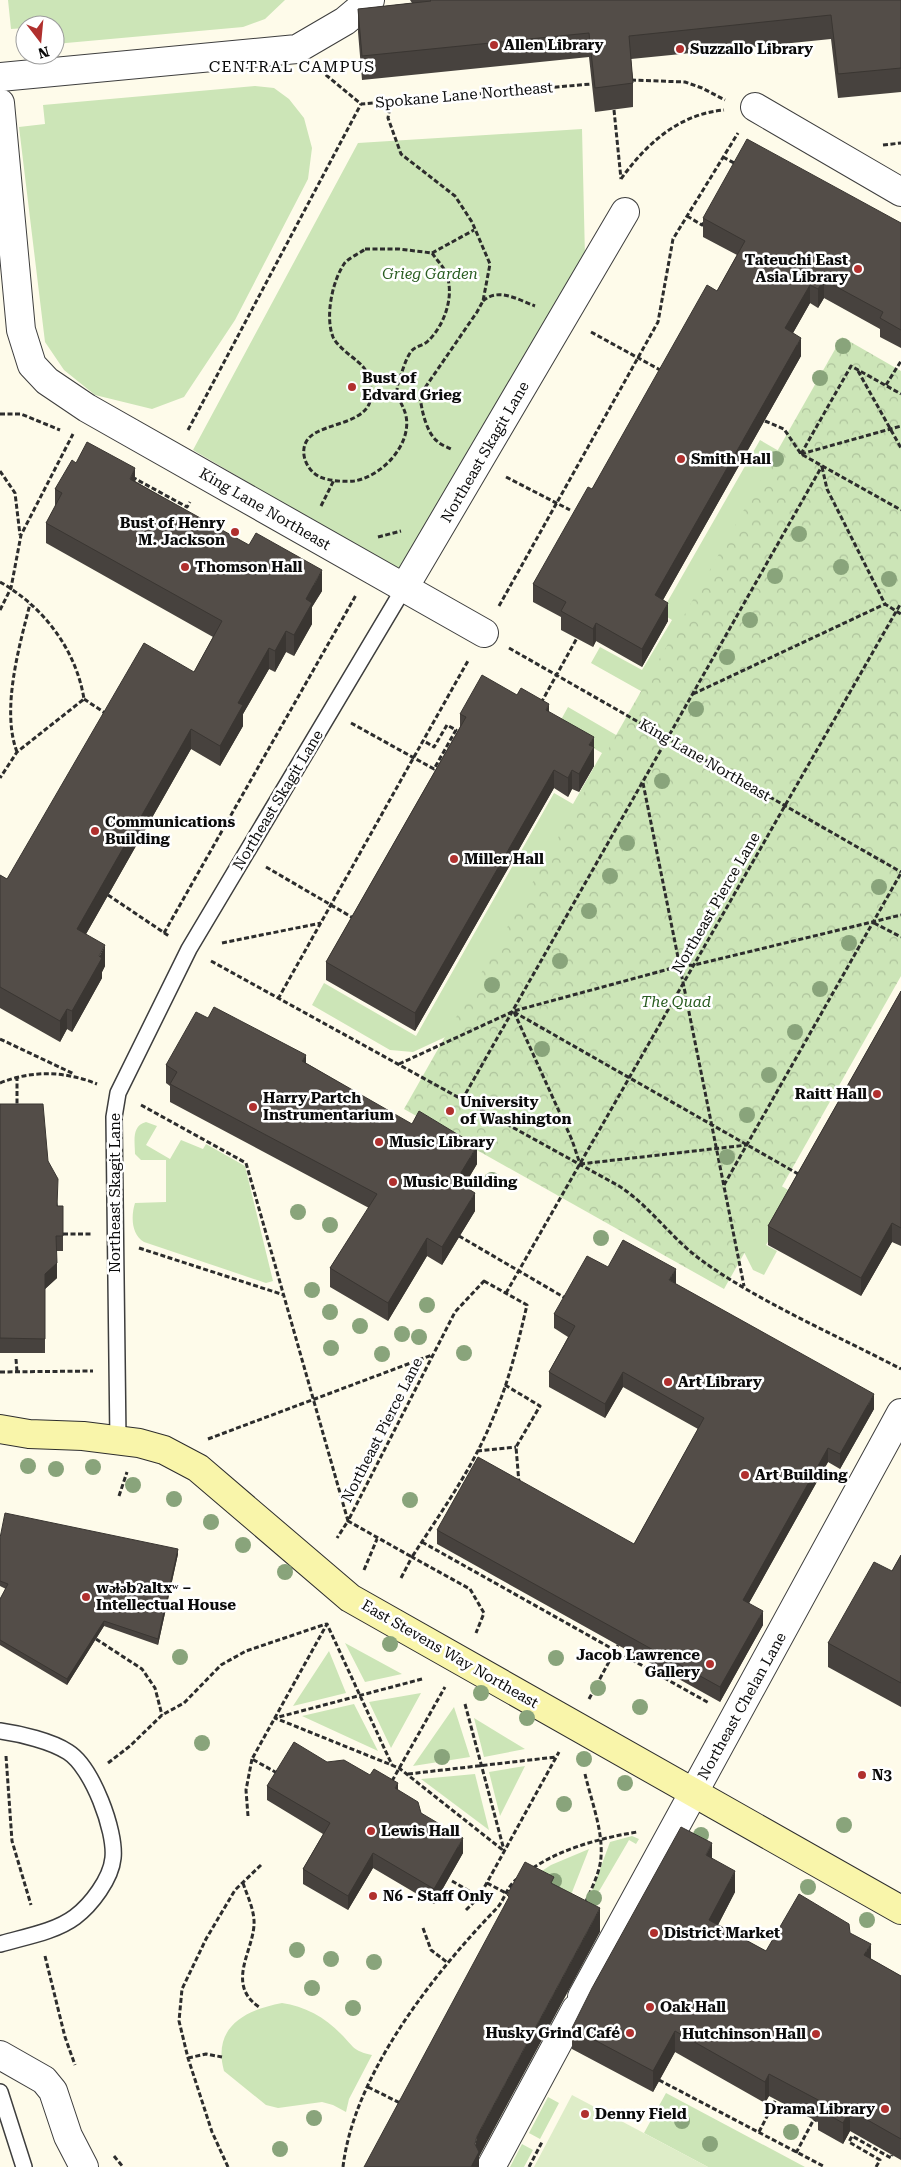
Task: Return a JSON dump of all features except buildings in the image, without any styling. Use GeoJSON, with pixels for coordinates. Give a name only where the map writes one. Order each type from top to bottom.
{"type":"FeatureCollection","features":[{"type":"Feature","properties":{"kind":"street"},"geometry":{"type":"LineString","coordinates":[[0,77],[296,50],[345,21],[370,0]]}},
{"type":"Feature","properties":{"kind":"street","name":"King Lane Northeast"},"geometry":{"type":"LineString","coordinates":[[0,103],[21,330],[32,365],[47,381],[87,408],[484,633]]}},
{"type":"Feature","properties":{"kind":"street"},"geometry":{"type":"LineString","coordinates":[[755,107],[901,192]]}},
{"type":"Feature","properties":{"kind":"street","name":"Northeast Skagit Lane"},"geometry":{"type":"LineString","coordinates":[[404,588],[625,212]]}},
{"type":"Feature","properties":{"kind":"street","name":"Northeast Chelan Lane"},"geometry":{"type":"LineString","coordinates":[[491,2167],[901,1413]]}},
{"type":"Feature","properties":{"kind":"street","name":"East Stevens Way Northeast"},"geometry":{"type":"LineString","coordinates":[[0,1428],[29,1434],[83,1436],[164,1450],[198,1468],[350,1598],[901,1910]]}},
{"type":"Feature","properties":{"kind":"street"},"geometry":{"type":"LineString","coordinates":[[0,2055],[44,2080],[53,2091],[68,2136],[84,2167]]}},
{"type":"Feature","properties":{"kind":"lane","name":"Northeast Skagit Lane"},"geometry":{"type":"LineString","coordinates":[[118,1441],[114,1117],[118,1093],[189,949],[404,588]]}},
{"type":"Feature","properties":{"kind":"lane"},"geometry":{"type":"LineString","coordinates":[[0,1731],[20,1734],[70,1753],[98,1791],[111,1829],[113,1858],[107,1878],[90,1902],[74,1918],[42,1932],[0,1944]]}},
{"type":"Feature","properties":{"kind":"lane"},"geometry":{"type":"LineString","coordinates":[[0,2092],[24,2167]]}},
{"type":"Feature","properties":{"kind":"path","name":"Spokane Lane Northeast"},"geometry":{"type":"LineString","coordinates":[[296,50],[361,104],[592,84]]}},
{"type":"Feature","properties":{"kind":"path"},"geometry":{"type":"LineString","coordinates":[[631,80],[685,82],[702,88],[718,98],[755,107]]}},
{"type":"Feature","properties":{"kind":"path"},"geometry":{"type":"LineString","coordinates":[[391,101],[388,118],[401,154],[455,196],[472,222],[490,264],[483,301]]}},
{"type":"Feature","properties":{"kind":"path"},"geometry":{"type":"LineString","coordinates":[[174,457],[361,104]]}},
{"type":"Feature","properties":{"kind":"path"},"geometry":{"type":"LineString","coordinates":[[278,999],[658,322],[673,239],[755,107]]}},
{"type":"Feature","properties":{"kind":"path"},"geometry":{"type":"LineString","coordinates":[[614,110],[621,180],[642,152],[672,127],[720,110],[755,107]]}},
{"type":"Feature","properties":{"kind":"path"},"geometry":{"type":"LineString","coordinates":[[723,157],[737,165],[733,172]]}},
{"type":"Feature","properties":{"kind":"path"},"geometry":{"type":"LineString","coordinates":[[687,216],[702,225],[706,218]]}},
{"type":"Feature","properties":{"kind":"path"},"geometry":{"type":"LineString","coordinates":[[432,253],[445,271],[450,301],[439,327],[429,340],[410,352],[398,382],[396,393],[406,416],[400,446],[379,471],[364,478],[350,481],[320,477],[306,464],[303,448],[308,438],[352,420],[363,410],[372,397],[366,369],[334,338],[329,319],[336,279],[340,271],[345,263],[365,249],[398,249],[432,253],[474,230]]}},
{"type":"Feature","properties":{"kind":"path"},"geometry":{"type":"LineString","coordinates":[[570,510],[436,441],[421,405],[420,395],[483,301],[488,296],[500,294],[563,317],[667,373]]}},
{"type":"Feature","properties":{"kind":"path"},"geometry":{"type":"LineString","coordinates":[[886,385],[901,361]]}},
{"type":"Feature","properties":{"kind":"path"},"geometry":{"type":"LineString","coordinates":[[801,454],[851,366],[901,394]]}},
{"type":"Feature","properties":{"kind":"path"},"geometry":{"type":"LineString","coordinates":[[858,370],[901,448]]}},
{"type":"Feature","properties":{"kind":"path"},"geometry":{"type":"LineString","coordinates":[[20,535],[87,408]]}},
{"type":"Feature","properties":{"kind":"path"},"geometry":{"type":"LineString","coordinates":[[0,414],[21,414],[73,435]]}},
{"type":"Feature","properties":{"kind":"path"},"geometry":{"type":"LineString","coordinates":[[765,421],[784,429],[801,454],[901,510]]}},
{"type":"Feature","properties":{"kind":"path"},"geometry":{"type":"LineString","coordinates":[[801,454],[901,426]]}},
{"type":"Feature","properties":{"kind":"path"},"geometry":{"type":"LineString","coordinates":[[822,466],[827,489],[885,604],[901,614]]}},
{"type":"Feature","properties":{"kind":"path"},"geometry":{"type":"LineString","coordinates":[[462,1100],[822,466]]}},
{"type":"Feature","properties":{"kind":"path"},"geometry":{"type":"LineString","coordinates":[[0,471],[16,493],[20,535],[11,588],[0,610]]}},
{"type":"Feature","properties":{"kind":"path"},"geometry":{"type":"LineString","coordinates":[[164,933],[371,569]]}},
{"type":"Feature","properties":{"kind":"path"},"geometry":{"type":"LineString","coordinates":[[0,582],[30,603],[48,621],[63,642],[80,678],[84,699],[105,713]]}},
{"type":"Feature","properties":{"kind":"path"},"geometry":{"type":"LineString","coordinates":[[17,752],[11,737],[12,699],[16,657],[30,603]]}},
{"type":"Feature","properties":{"kind":"path","name":"Northeast Pierce Lane"},"geometry":{"type":"LineString","coordinates":[[506,1293],[901,603]]}},
{"type":"Feature","properties":{"kind":"path"},"geometry":{"type":"LineString","coordinates":[[693,695],[885,604]]}},
{"type":"Feature","properties":{"kind":"path"},"geometry":{"type":"LineString","coordinates":[[538,708],[577,638]]}},
{"type":"Feature","properties":{"kind":"path","name":"King Lane Northeast"},"geometry":{"type":"LineString","coordinates":[[509,648],[901,872]]}},
{"type":"Feature","properties":{"kind":"path"},"geometry":{"type":"LineString","coordinates":[[0,778],[17,752],[84,699]]}},
{"type":"Feature","properties":{"kind":"path"},"geometry":{"type":"LineString","coordinates":[[331,712],[434,769],[456,730],[447,725],[434,747],[424,741]]}},
{"type":"Feature","properties":{"kind":"path"},"geometry":{"type":"LineString","coordinates":[[643,782],[744,1287]]}},
{"type":"Feature","properties":{"kind":"path"},"geometry":{"type":"LineString","coordinates":[[246,855],[360,922]]}},
{"type":"Feature","properties":{"kind":"path"},"geometry":{"type":"LineString","coordinates":[[724,1185],[901,872]]}},
{"type":"Feature","properties":{"kind":"path"},"geometry":{"type":"LineString","coordinates":[[108,895],[159,930]]}},
{"type":"Feature","properties":{"kind":"path"},"geometry":{"type":"LineString","coordinates":[[399,1064],[514,1011],[680,966],[694,965],[901,915]]}},
{"type":"Feature","properties":{"kind":"path"},"geometry":{"type":"LineString","coordinates":[[874,922],[901,937]]}},
{"type":"Feature","properties":{"kind":"path"},"geometry":{"type":"LineString","coordinates":[[189,949],[321,923]]}},
{"type":"Feature","properties":{"kind":"path"},"geometry":{"type":"LineString","coordinates":[[189,949],[628,1192],[693,1254],[744,1287],[901,1369]]}},
{"type":"Feature","properties":{"kind":"path"},"geometry":{"type":"LineString","coordinates":[[514,1011],[806,1178]]}},
{"type":"Feature","properties":{"kind":"path"},"geometry":{"type":"LineString","coordinates":[[514,1011],[572,1140],[580,1164]]}},
{"type":"Feature","properties":{"kind":"path"},"geometry":{"type":"LineString","coordinates":[[0,1039],[76,1076],[118,1093],[246,1163],[348,1521],[337,1538]]}},
{"type":"Feature","properties":{"kind":"path"},"geometry":{"type":"LineString","coordinates":[[0,1083],[17,1076],[34,1074],[76,1076]]}},
{"type":"Feature","properties":{"kind":"path"},"geometry":{"type":"LineString","coordinates":[[17,1076],[18,1116]]}},
{"type":"Feature","properties":{"kind":"path"},"geometry":{"type":"LineString","coordinates":[[580,1164],[747,1145]]}},
{"type":"Feature","properties":{"kind":"path"},"geometry":{"type":"LineString","coordinates":[[63,1234],[95,1234],[284,1295]]}},
{"type":"Feature","properties":{"kind":"path"},"geometry":{"type":"LineString","coordinates":[[460,1236],[570,1300]]}},
{"type":"Feature","properties":{"kind":"path","name":"Northeast Pierce Lane"},"geometry":{"type":"LineString","coordinates":[[484,1281],[506,1293],[527,1305],[516,1355],[505,1386],[493,1418],[465,1475],[412,1557],[348,1521],[455,1312],[484,1281]]}},
{"type":"Feature","properties":{"kind":"path"},"geometry":{"type":"LineString","coordinates":[[164,1450],[200,1442],[312,1398],[433,1355]]}},
{"type":"Feature","properties":{"kind":"path"},"geometry":{"type":"LineString","coordinates":[[16,1358],[17,1372]]}},
{"type":"Feature","properties":{"kind":"path"},"geometry":{"type":"LineString","coordinates":[[0,1372],[64,1372]]}},
{"type":"Feature","properties":{"kind":"path"},"geometry":{"type":"LineString","coordinates":[[505,1386],[540,1406],[516,1447],[520,1486]]}},
{"type":"Feature","properties":{"kind":"path"},"geometry":{"type":"LineString","coordinates":[[477,1451],[516,1447]]}},
{"type":"Feature","properties":{"kind":"path"},"geometry":{"type":"LineString","coordinates":[[119,1496],[129,1467]]}},
{"type":"Feature","properties":{"kind":"path"},"geometry":{"type":"LineString","coordinates":[[363,1572],[377,1539]]}},
{"type":"Feature","properties":{"kind":"path"},"geometry":{"type":"LineString","coordinates":[[422,1542],[736,1718]]}},
{"type":"Feature","properties":{"kind":"path"},"geometry":{"type":"LineString","coordinates":[[401,1578],[412,1557],[470,1589],[484,1613],[472,1640]]}},
{"type":"Feature","properties":{"kind":"path"},"geometry":{"type":"LineString","coordinates":[[327,1624],[392,1765]]}},
{"type":"Feature","properties":{"kind":"path"},"geometry":{"type":"LineString","coordinates":[[86,1773],[108,1763],[130,1746],[162,1715],[184,1703],[221,1665],[246,1651],[327,1624]]}},
{"type":"Feature","properties":{"kind":"path"},"geometry":{"type":"LineString","coordinates":[[248,1816],[246,1790],[252,1758],[327,1624]]}},
{"type":"Feature","properties":{"kind":"path"},"geometry":{"type":"LineString","coordinates":[[96,1639],[142,1669],[155,1688],[162,1715]]}},
{"type":"Feature","properties":{"kind":"path"},"geometry":{"type":"LineString","coordinates":[[586,1705],[618,1645]]}},
{"type":"Feature","properties":{"kind":"path"},"geometry":{"type":"LineString","coordinates":[[275,1718],[422,1679]]}},
{"type":"Feature","properties":{"kind":"path"},"geometry":{"type":"LineString","coordinates":[[391,1782],[443,1691]]}},
{"type":"Feature","properties":{"kind":"path"},"geometry":{"type":"LineString","coordinates":[[465,1704],[504,1851]]}},
{"type":"Feature","properties":{"kind":"path"},"geometry":{"type":"LineString","coordinates":[[275,1718],[399,1768],[504,1851]]}},
{"type":"Feature","properties":{"kind":"path"},"geometry":{"type":"LineString","coordinates":[[466,1910],[479,1897],[561,1749]]}},
{"type":"Feature","properties":{"kind":"path"},"geometry":{"type":"LineString","coordinates":[[6,1754],[8,1761],[12,1841],[30,1905]]}},
{"type":"Feature","properties":{"kind":"path"},"geometry":{"type":"LineString","coordinates":[[407,1774],[556,1757]]}},
{"type":"Feature","properties":{"kind":"path"},"geometry":{"type":"LineString","coordinates":[[252,1758],[277,1773]]}},
{"type":"Feature","properties":{"kind":"path"},"geometry":{"type":"LineString","coordinates":[[582,1912],[597,1875],[601,1857],[600,1838],[585,1774]]}},
{"type":"Feature","properties":{"kind":"path"},"geometry":{"type":"LineString","coordinates":[[528,1871],[543,1861],[600,1838],[676,1826]]}},
{"type":"Feature","properties":{"kind":"path"},"geometry":{"type":"LineString","coordinates":[[228,2167],[212,2132],[188,2058],[179,2021],[182,1989],[206,1939],[235,1890],[262,1864]]}},
{"type":"Feature","properties":{"kind":"path"},"geometry":{"type":"LineString","coordinates":[[343,2167],[353,2122],[380,2060],[448,1963],[501,1903],[513,1882],[521,1876]]}},
{"type":"Feature","properties":{"kind":"path"},"geometry":{"type":"LineString","coordinates":[[452,1881],[479,1897]]}},
{"type":"Feature","properties":{"kind":"path"},"geometry":{"type":"LineString","coordinates":[[243,1883],[252,1908],[254,1922],[253,1936],[244,1958],[242,1971],[249,1996],[259,2007]]}},
{"type":"Feature","properties":{"kind":"path"},"geometry":{"type":"LineString","coordinates":[[487,1883],[506,1893],[511,1898]]}},
{"type":"Feature","properties":{"kind":"path"},"geometry":{"type":"LineString","coordinates":[[423,1928],[431,1950],[448,1963]]}},
{"type":"Feature","properties":{"kind":"path"},"geometry":{"type":"LineString","coordinates":[[44,1952],[65,2037],[76,2070]]}},
{"type":"Feature","properties":{"kind":"path"},"geometry":{"type":"LineString","coordinates":[[188,2058],[206,2054],[222,2057]]}},
{"type":"Feature","properties":{"kind":"path"},"geometry":{"type":"LineString","coordinates":[[659,2080],[824,2167]]}},
{"type":"Feature","properties":{"kind":"path"},"geometry":{"type":"LineString","coordinates":[[368,2087],[409,2108]]}},
{"type":"Feature","properties":{"kind":"path"},"geometry":{"type":"LineString","coordinates":[[758,2132],[776,2099]]}},
{"type":"Feature","properties":{"kind":"path"},"geometry":{"type":"LineString","coordinates":[[400,2113],[405,2105]]}},
{"type":"Feature","properties":{"kind":"path"},"geometry":{"type":"LineString","coordinates":[[796,2153],[814,2119],[822,2124]]}},
{"type":"Feature","properties":{"kind":"path"},"geometry":{"type":"LineString","coordinates":[[876,2167],[880,2160],[849,2142],[852,2136],[891,2158],[892,2155]]}},
{"type":"Feature","properties":{"kind":"path"},"geometry":{"type":"LineString","coordinates":[[111,2151],[123,2167]]}},
{"type":"Feature","properties":{"kind":"green space"},"geometry":{"type":"Polygon","coordinates":[[[8,0],[285,0],[265,19],[243,27],[65,43],[65,15],[15,15],[15,29],[11,29],[8,0]]]}},
{"type":"Feature","properties":{"kind":"green space"},"geometry":{"type":"Polygon","coordinates":[[[255,86],[274,88],[289,99],[304,118],[312,148],[308,179],[235,320],[184,397],[152,409],[95,395],[64,370],[45,342],[19,127],[45,124],[43,105],[255,86]]]}},
{"type":"Feature","properties":{"kind":"green space","name":"Grieg Garden"},"geometry":{"type":"Polygon","coordinates":[[[582,129],[585,257],[402,573],[193,450],[358,143],[582,129]]]}},
{"type":"Feature","properties":{"kind":"green space","name":"The Quad"},"geometry":{"type":"Polygon","coordinates":[[[842,337],[901,371],[901,976],[724,1289],[404,1109],[842,337]]]}},
{"type":"Feature","properties":{"kind":"green space"},"geometry":{"type":"Polygon","coordinates":[[[760,440],[791,458],[664,704],[591,663],[600,647],[642,670],[672,620],[661,613],[760,440]]]}},
{"type":"Feature","properties":{"kind":"green space"},"geometry":{"type":"Polygon","coordinates":[[[568,707],[635,746],[510,1007],[413,1052],[390,1050],[312,1005],[324,983],[416,1036],[554,793],[573,804],[602,753],[557,727],[568,707]]]}},
{"type":"Feature","properties":{"kind":"green space"},"geometry":{"type":"Polygon","coordinates":[[[146,1122],[157,1126],[146,1145],[170,1159],[181,1140],[203,1149],[206,1144],[245,1166],[273,1281],[266,1283],[144,1242],[140,1239],[134,1230],[133,1224],[135,1203],[166,1202],[166,1160],[141,1160],[135,1154],[136,1131],[141,1124],[146,1122]]]}},
{"type":"Feature","properties":{"kind":"green space"},"geometry":{"type":"Polygon","coordinates":[[[778,1184],[795,1194],[766,1245],[777,1251],[764,1275],[753,1270],[743,1250],[778,1184]]]}},
{"type":"Feature","properties":{"kind":"green space"},"geometry":{"type":"Polygon","coordinates":[[[345,1643],[402,1674],[365,1682],[345,1643]]]}},
{"type":"Feature","properties":{"kind":"green space"},"geometry":{"type":"Polygon","coordinates":[[[329,1651],[346,1693],[293,1706],[329,1651]]]}},
{"type":"Feature","properties":{"kind":"green space"},"geometry":{"type":"Polygon","coordinates":[[[421,1693],[391,1748],[369,1702],[421,1693]]]}},
{"type":"Feature","properties":{"kind":"green space"},"geometry":{"type":"Polygon","coordinates":[[[354,1704],[378,1751],[302,1716],[354,1704]]]}},
{"type":"Feature","properties":{"kind":"green space"},"geometry":{"type":"Polygon","coordinates":[[[454,1707],[470,1757],[413,1766],[454,1707]]]}},
{"type":"Feature","properties":{"kind":"green space"},"geometry":{"type":"Polygon","coordinates":[[[474,1718],[525,1749],[484,1757],[474,1718]]]}},
{"type":"Feature","properties":{"kind":"green space"},"geometry":{"type":"Polygon","coordinates":[[[525,1766],[500,1816],[489,1772],[525,1766]]]}},
{"type":"Feature","properties":{"kind":"green space"},"geometry":{"type":"Polygon","coordinates":[[[475,1774],[489,1830],[421,1779],[475,1774]]]}},
{"type":"Feature","properties":{"kind":"green space"},"geometry":{"type":"Polygon","coordinates":[[[632,1836],[639,1839],[636,1844],[629,1840],[598,1893],[589,1913],[585,1910],[610,1842],[632,1836]]]}},
{"type":"Feature","properties":{"kind":"green space"},"geometry":{"type":"Polygon","coordinates":[[[589,1849],[565,1910],[519,1886],[551,1865],[589,1849]]]}},
{"type":"Feature","properties":{"kind":"green space"},"geometry":{"type":"Polygon","coordinates":[[[282,2003],[314,2013],[335,2028],[354,2048],[372,2055],[349,2099],[346,2112],[322,2102],[278,2108],[266,2105],[224,2071],[223,2043],[227,2032],[244,2016],[256,2010],[282,2003]]]}},
{"type":"Feature","properties":{"kind":"green space"},"geometry":{"type":"Polygon","coordinates":[[[666,2093],[805,2167],[708,2167],[644,2133],[666,2093]]]}},
{"type":"Feature","properties":{"kind":"green space","name":"Denny Field"},"geometry":{"type":"Polygon","coordinates":[[[572,2095],[708,2167],[534,2167],[572,2095]]]}},
{"type":"Feature","properties":{"kind":"green space"},"geometry":{"type":"Polygon","coordinates":[[[548,2097],[559,2103],[540,2139],[529,2133],[548,2097]]]}},
{"type":"Feature","properties":{"kind":"green space"},"geometry":{"type":"Polygon","coordinates":[[[522,2144],[533,2150],[524,2167],[510,2167],[522,2144]]]}},
{"type":"Feature","properties":{"kind":"place","name":"Allen Library"},"geometry":{"type":"Point","coordinates":[494,45]}},
{"type":"Feature","properties":{"kind":"place","name":"Suzzallo Library"},"geometry":{"type":"Point","coordinates":[680,49]}},
{"type":"Feature","properties":{"kind":"place","name":"Tateuchi East Asia Library"},"geometry":{"type":"Point","coordinates":[858,269]}},
{"type":"Feature","properties":{"kind":"place","name":"Bust of Edvard Grieg"},"geometry":{"type":"Point","coordinates":[352,387]}},
{"type":"Feature","properties":{"kind":"place","name":"Smith Hall"},"geometry":{"type":"Point","coordinates":[681,459]}},
{"type":"Feature","properties":{"kind":"place","name":"Bust of Henry M. Jackson"},"geometry":{"type":"Point","coordinates":[235,532]}},
{"type":"Feature","properties":{"kind":"place","name":"Thomson Hall"},"geometry":{"type":"Point","coordinates":[185,567]}},
{"type":"Feature","properties":{"kind":"place","name":"Communications Building"},"geometry":{"type":"Point","coordinates":[95,831]}},
{"type":"Feature","properties":{"kind":"place","name":"Miller Hall"},"geometry":{"type":"Point","coordinates":[454,859]}},
{"type":"Feature","properties":{"kind":"place","name":"Raitt Hall"},"geometry":{"type":"Point","coordinates":[877,1094]}},
{"type":"Feature","properties":{"kind":"place","name":"Harry Partch Instrumentarium"},"geometry":{"type":"Point","coordinates":[253,1107]}},
{"type":"Feature","properties":{"kind":"place","name":"University of Washington"},"geometry":{"type":"Point","coordinates":[450,1111]}},
{"type":"Feature","properties":{"kind":"place","name":"Music Library"},"geometry":{"type":"Point","coordinates":[379,1142]}},
{"type":"Feature","properties":{"kind":"place","name":"Music Building"},"geometry":{"type":"Point","coordinates":[393,1182]}},
{"type":"Feature","properties":{"kind":"place","name":"Art Library"},"geometry":{"type":"Point","coordinates":[668,1382]}},
{"type":"Feature","properties":{"kind":"place","name":"Art Building"},"geometry":{"type":"Point","coordinates":[745,1475]}},
{"type":"Feature","properties":{"kind":"place","name":"wǝɫǝbʔaltxʷ – Intellectual House"},"geometry":{"type":"Point","coordinates":[86,1597]}},
{"type":"Feature","properties":{"kind":"place","name":"Jacob Lawrence Gallery"},"geometry":{"type":"Point","coordinates":[710,1664]}},
{"type":"Feature","properties":{"kind":"place","name":"N3"},"geometry":{"type":"Point","coordinates":[862,1775]}},
{"type":"Feature","properties":{"kind":"place","name":"Lewis Hall"},"geometry":{"type":"Point","coordinates":[371,1831]}},
{"type":"Feature","properties":{"kind":"place","name":"N6 - Staff Only"},"geometry":{"type":"Point","coordinates":[373,1896]}},
{"type":"Feature","properties":{"kind":"place","name":"District Market"},"geometry":{"type":"Point","coordinates":[654,1933]}},
{"type":"Feature","properties":{"kind":"place","name":"Oak Hall"},"geometry":{"type":"Point","coordinates":[650,2007]}},
{"type":"Feature","properties":{"kind":"place","name":"Husky Grind Café"},"geometry":{"type":"Point","coordinates":[630,2033]}},
{"type":"Feature","properties":{"kind":"place","name":"Hutchinson Hall"},"geometry":{"type":"Point","coordinates":[816,2034]}},
{"type":"Feature","properties":{"kind":"place","name":"Drama Library"},"geometry":{"type":"Point","coordinates":[885,2109]}},
{"type":"Feature","properties":{"kind":"place","name":"Denny Field"},"geometry":{"type":"Point","coordinates":[585,2114]}},
{"type":"Feature","properties":{"kind":"district","name":"CENTRAL CAMPUS"},"geometry":{"type":"Point","coordinates":[292,66]}}]}
